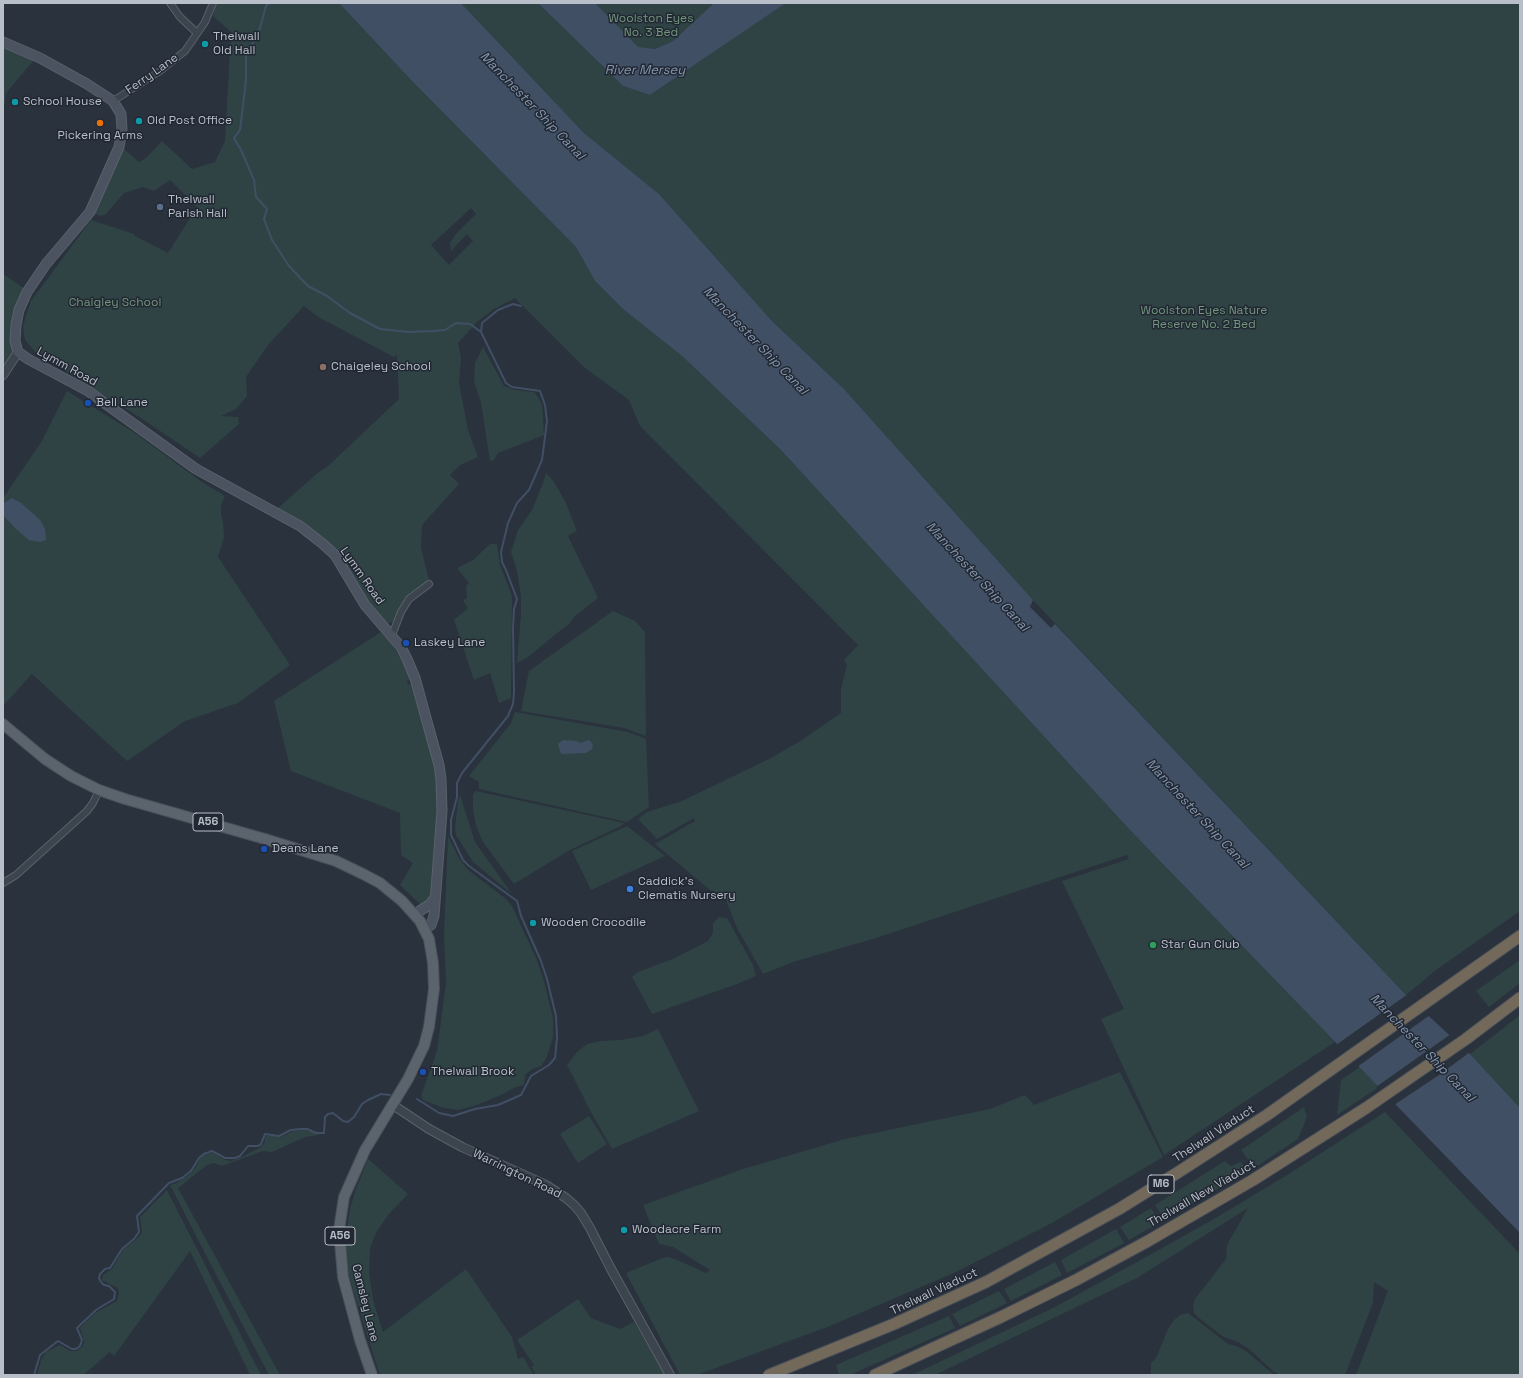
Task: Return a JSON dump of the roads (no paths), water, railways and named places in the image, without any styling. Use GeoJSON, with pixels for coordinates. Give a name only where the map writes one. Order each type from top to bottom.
{"type":"FeatureCollection","features":[{"type":"Feature","properties":{"kind":"highway","name":"Thelwall Viaduct"},"geometry":{"type":"LineString","coordinates":[[769,1375],[894,1324],[986,1282],[1119,1209],[1267,1115],[1520,936]]}},
{"type":"Feature","properties":{"kind":"highway","name":"Thelwall New Viaduct"},"geometry":{"type":"LineString","coordinates":[[875,1375],[1001,1317],[1076,1280],[1148,1241],[1253,1180],[1366,1108],[1520,998]]}},
{"type":"Feature","properties":{"kind":"main road"},"geometry":{"type":"LineString","coordinates":[[3,42],[40,58],[113,101],[121,114],[122,128],[119,147],[90,212],[46,264],[27,292],[19,310],[16,325],[15,341],[18,352]]}},
{"type":"Feature","properties":{"kind":"main road","name":"Lymm Road"},"geometry":{"type":"LineString","coordinates":[[18,352],[28,360],[88,391],[196,469],[300,526],[335,555],[365,605],[392,635],[407,659],[414,678],[439,765],[441,779],[442,811],[433,921],[424,929]]}},
{"type":"Feature","properties":{"kind":"main road","name":"A56"},"geometry":{"type":"LineString","coordinates":[[3,724],[45,759],[71,776],[99,790],[336,861],[380,883],[402,901],[415,914],[429,939],[433,963],[434,989],[429,1027],[424,1046],[416,1064],[393,1105]]}},
{"type":"Feature","properties":{"kind":"main road"},"geometry":{"type":"LineString","coordinates":[[415,914],[429,905],[435,898]]}},
{"type":"Feature","properties":{"kind":"main road","name":"Camsley Lane"},"geometry":{"type":"LineString","coordinates":[[372,1375],[360,1340],[343,1277],[339,1230],[344,1197],[350,1183],[365,1150],[393,1105]]}},
{"type":"Feature","properties":{"kind":"street"},"geometry":{"type":"LineString","coordinates":[[170,3],[180,17],[197,33]]}},
{"type":"Feature","properties":{"kind":"street","name":"Ferry Lane"},"geometry":{"type":"LineString","coordinates":[[113,101],[171,63],[185,51],[205,22],[213,3]]}},
{"type":"Feature","properties":{"kind":"street"},"geometry":{"type":"LineString","coordinates":[[3,375],[18,352]]}},
{"type":"Feature","properties":{"kind":"street"},"geometry":{"type":"LineString","coordinates":[[392,635],[401,612],[409,599],[429,584]]}},
{"type":"Feature","properties":{"kind":"street"},"geometry":{"type":"LineString","coordinates":[[3,883],[16,875],[87,811],[93,803],[99,790]]}},
{"type":"Feature","properties":{"kind":"street","name":"Warrington Road"},"geometry":{"type":"LineString","coordinates":[[393,1105],[429,1129],[462,1147],[546,1185],[574,1205],[590,1228],[670,1375]]}},
{"type":"Feature","properties":{"kind":"water","name":"Manchester Ship Canal"},"geometry":{"type":"Polygon","coordinates":[[[339,3],[461,3],[584,133],[659,194],[772,321],[844,389],[1033,600],[1030,607],[1051,628],[1055,624],[1406,995],[1470,1054],[1520,1108],[1520,1233],[1129,829],[780,449],[682,356],[623,309],[595,281],[576,247],[411,80],[339,3]]]}},
{"type":"Feature","properties":{"kind":"water","name":"River Mersey"},"geometry":{"type":"Polygon","coordinates":[[[538,3],[595,3],[638,47],[655,49],[673,41],[714,3],[786,3],[650,95],[623,86],[538,3]]]}},
{"type":"Feature","properties":{"kind":"water"},"geometry":{"type":"Polygon","coordinates":[[[12,498],[21,503],[40,520],[45,529],[46,540],[40,542],[29,540],[3,515],[4,503],[12,498]]]}},
{"type":"Feature","properties":{"kind":"water"},"geometry":{"type":"Polygon","coordinates":[[[563,740],[576,741],[580,743],[589,740],[593,744],[592,749],[586,753],[561,754],[558,744],[563,740]]]}},
{"type":"Feature","properties":{"kind":"waterway"},"geometry":{"type":"LineString","coordinates":[[269,3],[266,6],[258,35],[246,54],[246,80],[240,130],[234,138],[254,180],[256,197],[267,209],[264,219],[272,240],[289,266],[308,286],[327,296],[350,313],[380,329],[409,332],[433,331],[445,330],[456,323],[470,324],[481,332]]}},
{"type":"Feature","properties":{"kind":"waterway"},"geometry":{"type":"LineString","coordinates":[[417,1099],[439,1113],[453,1116],[475,1109],[498,1105],[521,1095],[531,1076],[549,1065],[555,1058],[557,1038],[556,1016],[541,961],[521,916],[517,901],[469,866],[463,860],[451,835],[451,820],[457,797],[457,783],[462,773],[508,716],[513,704],[513,628],[514,609],[517,599],[502,562],[501,552],[508,523],[517,503],[529,490],[542,460],[547,421],[545,405],[540,391],[512,387],[506,383],[481,332],[482,323],[498,310],[513,304],[521,306]]}},
{"type":"Feature","properties":{"kind":"waterway"},"geometry":{"type":"LineString","coordinates":[[34,1375],[40,1355],[58,1341],[72,1349],[76,1349],[80,1346],[82,1340],[77,1328],[96,1310],[114,1299],[115,1292],[109,1286],[104,1285],[101,1282],[99,1278],[100,1274],[105,1269],[110,1268],[122,1249],[134,1239],[139,1232],[137,1216],[169,1183],[182,1178],[191,1171],[199,1158],[204,1154],[212,1151],[225,1158],[235,1158],[240,1156],[248,1146],[258,1146],[261,1144],[265,1134],[279,1136],[291,1130],[301,1129],[307,1129],[316,1133],[324,1133],[325,1117],[328,1114],[333,1113],[343,1121],[348,1122],[354,1117],[362,1104],[368,1100],[381,1094],[390,1095]]}},
{"type":"Feature","properties":{"kind":"place","name":"Thelwall Old Hall"},"geometry":{"type":"Point","coordinates":[205,44]}},
{"type":"Feature","properties":{"kind":"place","name":"School House"},"geometry":{"type":"Point","coordinates":[15,102]}},
{"type":"Feature","properties":{"kind":"place","name":"Old Post Office"},"geometry":{"type":"Point","coordinates":[139,121]}},
{"type":"Feature","properties":{"kind":"place","name":"Pickering Arms"},"geometry":{"type":"Point","coordinates":[100,123]}},
{"type":"Feature","properties":{"kind":"place","name":"Thelwall Parish Hall"},"geometry":{"type":"Point","coordinates":[160,207]}},
{"type":"Feature","properties":{"kind":"place","name":"Chaigeley School"},"geometry":{"type":"Point","coordinates":[323,367]}},
{"type":"Feature","properties":{"kind":"place","name":"Bell Lane"},"geometry":{"type":"Point","coordinates":[88,403]}},
{"type":"Feature","properties":{"kind":"place","name":"Laskey Lane"},"geometry":{"type":"Point","coordinates":[406,643]}},
{"type":"Feature","properties":{"kind":"place","name":"Deans Lane"},"geometry":{"type":"Point","coordinates":[264,849]}},
{"type":"Feature","properties":{"kind":"place","name":"Caddick's Clematis Nursery"},"geometry":{"type":"Point","coordinates":[630,889]}},
{"type":"Feature","properties":{"kind":"place","name":"Wooden Crocodile"},"geometry":{"type":"Point","coordinates":[533,923]}},
{"type":"Feature","properties":{"kind":"place","name":"Star Gun Club"},"geometry":{"type":"Point","coordinates":[1153,945]}},
{"type":"Feature","properties":{"kind":"place","name":"Thelwall Brook"},"geometry":{"type":"Point","coordinates":[423,1072]}},
{"type":"Feature","properties":{"kind":"place","name":"Woodacre Farm"},"geometry":{"type":"Point","coordinates":[624,1230]}},
{"type":"Feature","properties":{"kind":"park label","name":"Woolston Eyes No. 3 Bed"},"geometry":{"type":"Point","coordinates":[651,26]}},
{"type":"Feature","properties":{"kind":"park label","name":"Chaigley School"},"geometry":{"type":"Point","coordinates":[115,303]}},
{"type":"Feature","properties":{"kind":"park label","name":"Woolston Eyes Nature Reserve No. 2 Bed"},"geometry":{"type":"Point","coordinates":[1204,318]}}]}
